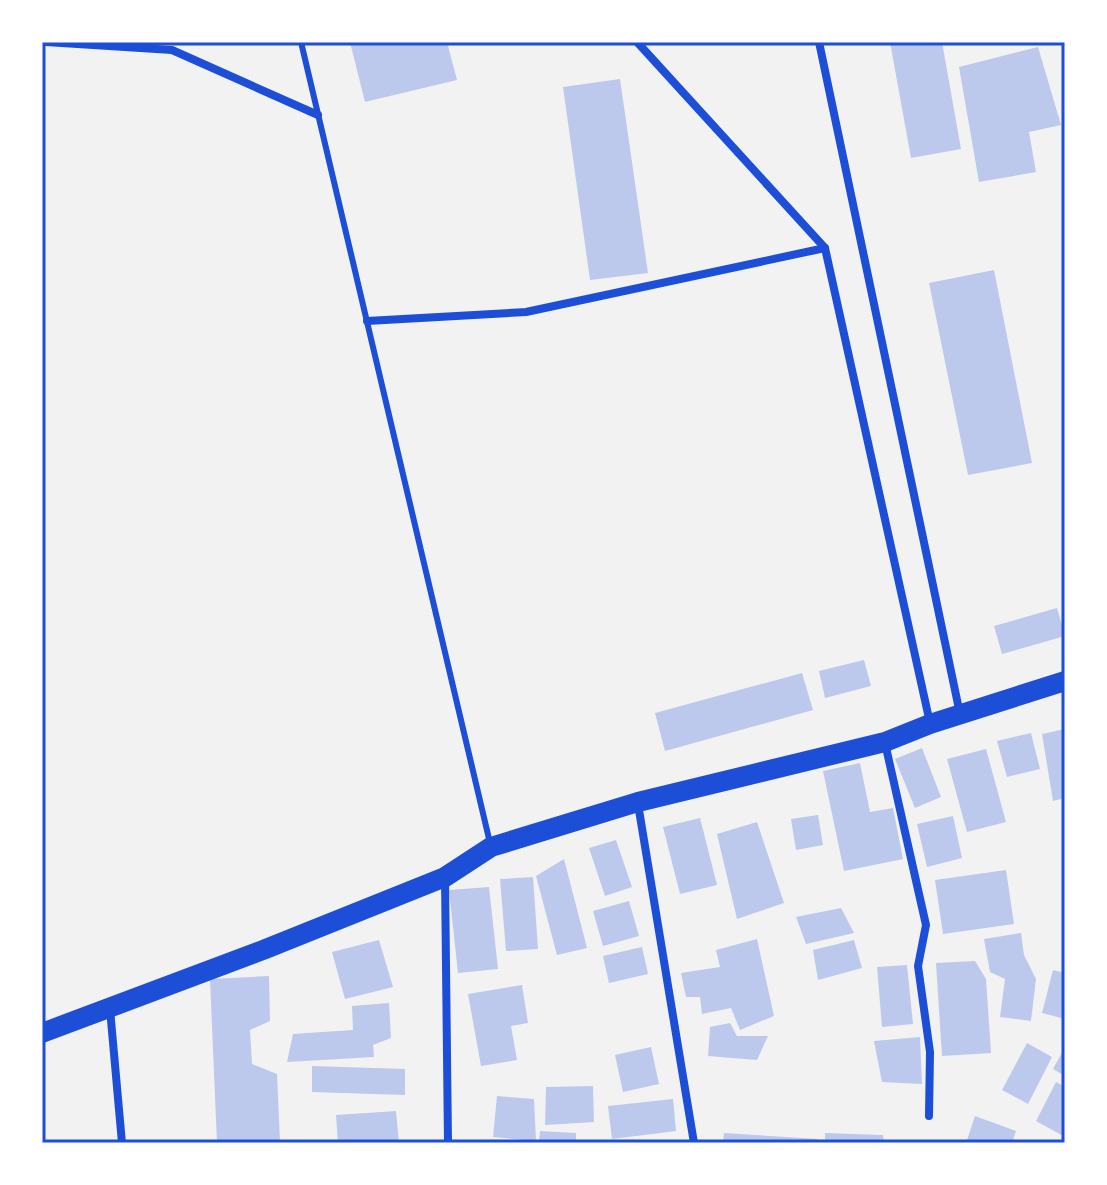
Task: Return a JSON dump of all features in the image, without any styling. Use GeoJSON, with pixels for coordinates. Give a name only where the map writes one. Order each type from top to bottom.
{"type":"FeatureCollection","features":[{"type":"Feature","properties":{"kind":"main road"},"geometry":{"type":"LineString","coordinates":[[42,1033],[445,877],[491,847],[638,802],[885,742],[930,724],[1065,681]]}},
{"type":"Feature","properties":{"kind":"street"},"geometry":{"type":"LineString","coordinates":[[46,42],[172,50],[318,115]]}},
{"type":"Feature","properties":{"kind":"street"},"geometry":{"type":"LineString","coordinates":[[637,42],[825,248],[930,724]]}},
{"type":"Feature","properties":{"kind":"street"},"geometry":{"type":"LineString","coordinates":[[819,42],[960,714]]}},
{"type":"Feature","properties":{"kind":"street"},"geometry":{"type":"LineString","coordinates":[[367,321],[526,312],[825,248]]}},
{"type":"Feature","properties":{"kind":"street"},"geometry":{"type":"LineString","coordinates":[[885,742],[926,925],[918,966],[930,1052],[929,1116]]}},
{"type":"Feature","properties":{"kind":"street"},"geometry":{"type":"LineString","coordinates":[[638,802],[694,1143]]}},
{"type":"Feature","properties":{"kind":"street"},"geometry":{"type":"LineString","coordinates":[[445,877],[448,1143]]}},
{"type":"Feature","properties":{"kind":"street"},"geometry":{"type":"LineString","coordinates":[[110,1008],[122,1143]]}},
{"type":"Feature","properties":{"kind":"lane"},"geometry":{"type":"LineString","coordinates":[[301,42],[491,847]]}},
{"type":"Feature","properties":{"kind":"building"},"geometry":{"type":"Polygon","coordinates":[[[350,42],[447,42],[457,80],[365,102],[350,42]]]}},
{"type":"Feature","properties":{"kind":"building"},"geometry":{"type":"Polygon","coordinates":[[[890,42],[942,42],[961,149],[911,158],[890,42]]]}},
{"type":"Feature","properties":{"kind":"building"},"geometry":{"type":"Polygon","coordinates":[[[1038,47],[1061,125],[1029,132],[1036,172],[979,182],[959,67],[1038,47]]]}},
{"type":"Feature","properties":{"kind":"building"},"geometry":{"type":"Polygon","coordinates":[[[620,79],[648,273],[590,280],[563,87],[620,79]]]}},
{"type":"Feature","properties":{"kind":"building"},"geometry":{"type":"Polygon","coordinates":[[[994,270],[1032,463],[968,475],[929,283],[994,270]]]}},
{"type":"Feature","properties":{"kind":"building"},"geometry":{"type":"Polygon","coordinates":[[[1057,608],[1065,636],[1002,654],[994,626],[1057,608]]]}},
{"type":"Feature","properties":{"kind":"building"},"geometry":{"type":"Polygon","coordinates":[[[864,660],[871,686],[825,698],[819,671],[864,660]]]}},
{"type":"Feature","properties":{"kind":"building"},"geometry":{"type":"Polygon","coordinates":[[[802,673],[813,710],[665,751],[655,713],[802,673]]]}},
{"type":"Feature","properties":{"kind":"building"},"geometry":{"type":"Polygon","coordinates":[[[1065,729],[1065,798],[1053,801],[1042,734],[1065,729]]]}},
{"type":"Feature","properties":{"kind":"building"},"geometry":{"type":"Polygon","coordinates":[[[1031,733],[1040,769],[1007,777],[997,741],[1031,733]]]}},
{"type":"Feature","properties":{"kind":"building"},"geometry":{"type":"Polygon","coordinates":[[[922,748],[941,797],[915,808],[895,759],[922,748]]]}},
{"type":"Feature","properties":{"kind":"building"},"geometry":{"type":"Polygon","coordinates":[[[986,749],[1006,822],[967,832],[947,759],[986,749]]]}},
{"type":"Feature","properties":{"kind":"building"},"geometry":{"type":"Polygon","coordinates":[[[860,763],[870,812],[893,808],[903,859],[844,871],[823,771],[860,763]]]}},
{"type":"Feature","properties":{"kind":"building"},"geometry":{"type":"Polygon","coordinates":[[[818,815],[823,845],[796,850],[791,819],[818,815]]]}},
{"type":"Feature","properties":{"kind":"building"},"geometry":{"type":"Polygon","coordinates":[[[953,816],[962,858],[927,867],[917,824],[953,816]]]}},
{"type":"Feature","properties":{"kind":"building"},"geometry":{"type":"Polygon","coordinates":[[[700,818],[717,885],[680,894],[663,827],[700,818]]]}},
{"type":"Feature","properties":{"kind":"building"},"geometry":{"type":"Polygon","coordinates":[[[757,822],[784,903],[737,919],[717,834],[757,822]]]}},
{"type":"Feature","properties":{"kind":"building"},"geometry":{"type":"Polygon","coordinates":[[[616,840],[632,887],[605,896],[589,848],[616,840]]]}},
{"type":"Feature","properties":{"kind":"building"},"geometry":{"type":"Polygon","coordinates":[[[564,859],[587,948],[557,955],[536,876],[564,859]]]}},
{"type":"Feature","properties":{"kind":"building"},"geometry":{"type":"Polygon","coordinates":[[[1006,870],[1014,924],[943,934],[935,880],[1006,870]]]}},
{"type":"Feature","properties":{"kind":"building"},"geometry":{"type":"Polygon","coordinates":[[[533,877],[538,949],[506,951],[500,879],[533,877]]]}},
{"type":"Feature","properties":{"kind":"building"},"geometry":{"type":"Polygon","coordinates":[[[489,887],[498,969],[458,973],[449,890],[489,887]]]}},
{"type":"Feature","properties":{"kind":"building"},"geometry":{"type":"Polygon","coordinates":[[[629,901],[639,936],[603,946],[593,911],[629,901]]]}},
{"type":"Feature","properties":{"kind":"building"},"geometry":{"type":"Polygon","coordinates":[[[841,908],[854,933],[806,944],[796,917],[841,908]]]}},
{"type":"Feature","properties":{"kind":"building"},"geometry":{"type":"Polygon","coordinates":[[[1021,933],[1024,955],[1036,979],[1031,1021],[1000,1017],[1005,979],[990,972],[984,939],[1021,933]]]}},
{"type":"Feature","properties":{"kind":"building"},"geometry":{"type":"Polygon","coordinates":[[[757,939],[774,1016],[740,1030],[731,1008],[702,1014],[700,997],[686,997],[681,973],[720,967],[716,950],[757,939]]]}},
{"type":"Feature","properties":{"kind":"building"},"geometry":{"type":"Polygon","coordinates":[[[379,940],[393,987],[345,999],[332,952],[379,940]]]}},
{"type":"Feature","properties":{"kind":"building"},"geometry":{"type":"Polygon","coordinates":[[[854,940],[862,968],[818,980],[813,950],[854,940]]]}},
{"type":"Feature","properties":{"kind":"building"},"geometry":{"type":"Polygon","coordinates":[[[642,947],[648,974],[609,983],[603,956],[642,947]]]}},
{"type":"Feature","properties":{"kind":"building"},"geometry":{"type":"Polygon","coordinates":[[[975,961],[986,979],[991,1053],[942,1056],[936,963],[975,961]]]}},
{"type":"Feature","properties":{"kind":"building"},"geometry":{"type":"Polygon","coordinates":[[[907,965],[913,1024],[882,1027],[877,967],[907,965]]]}},
{"type":"Feature","properties":{"kind":"building"},"geometry":{"type":"Polygon","coordinates":[[[1053,970],[1065,973],[1065,1019],[1042,1013],[1053,970]]]}},
{"type":"Feature","properties":{"kind":"building"},"geometry":{"type":"Polygon","coordinates":[[[269,976],[270,1021],[250,1030],[252,1064],[277,1074],[280,1142],[217,1143],[210,979],[269,976]]]}},
{"type":"Feature","properties":{"kind":"building"},"geometry":{"type":"Polygon","coordinates":[[[522,985],[528,1023],[511,1026],[517,1060],[481,1066],[468,994],[522,985]]]}},
{"type":"Feature","properties":{"kind":"building"},"geometry":{"type":"Polygon","coordinates":[[[389,1003],[391,1038],[373,1045],[374,1057],[287,1062],[293,1034],[353,1030],[352,1006],[389,1003]]]}},
{"type":"Feature","properties":{"kind":"building"},"geometry":{"type":"Polygon","coordinates":[[[730,1023],[737,1036],[768,1036],[757,1060],[708,1056],[710,1027],[730,1023]]]}},
{"type":"Feature","properties":{"kind":"building"},"geometry":{"type":"Polygon","coordinates":[[[920,1037],[922,1084],[882,1082],[874,1041],[920,1037]]]}},
{"type":"Feature","properties":{"kind":"building"},"geometry":{"type":"Polygon","coordinates":[[[1027,1043],[1052,1057],[1028,1104],[1002,1090],[1027,1043]]]}},
{"type":"Feature","properties":{"kind":"building"},"geometry":{"type":"Polygon","coordinates":[[[651,1047],[659,1084],[623,1092],[615,1055],[651,1047]]]}},
{"type":"Feature","properties":{"kind":"building"},"geometry":{"type":"Polygon","coordinates":[[[1065,1047],[1065,1076],[1053,1069],[1065,1047]]]}},
{"type":"Feature","properties":{"kind":"building"},"geometry":{"type":"Polygon","coordinates":[[[312,1066],[405,1069],[405,1095],[312,1092],[312,1066]]]}},
{"type":"Feature","properties":{"kind":"building"},"geometry":{"type":"Polygon","coordinates":[[[1056,1082],[1065,1087],[1065,1137],[1036,1121],[1056,1082]]]}},
{"type":"Feature","properties":{"kind":"building"},"geometry":{"type":"Polygon","coordinates":[[[593,1086],[594,1122],[545,1125],[546,1087],[593,1086]]]}},
{"type":"Feature","properties":{"kind":"building"},"geometry":{"type":"Polygon","coordinates":[[[497,1096],[534,1099],[536,1141],[493,1137],[497,1096]]]}},
{"type":"Feature","properties":{"kind":"building"},"geometry":{"type":"Polygon","coordinates":[[[673,1099],[676,1131],[612,1139],[608,1106],[673,1099]]]}},
{"type":"Feature","properties":{"kind":"building"},"geometry":{"type":"Polygon","coordinates":[[[396,1111],[399,1143],[338,1143],[336,1115],[396,1111]]]}},
{"type":"Feature","properties":{"kind":"building"},"geometry":{"type":"Polygon","coordinates":[[[975,1116],[1016,1131],[1012,1143],[966,1143],[975,1116]]]}},
{"type":"Feature","properties":{"kind":"building"},"geometry":{"type":"Polygon","coordinates":[[[540,1131],[576,1133],[576,1143],[539,1143],[540,1131]]]}},
{"type":"Feature","properties":{"kind":"building"},"geometry":{"type":"Polygon","coordinates":[[[724,1133],[818,1139],[818,1143],[723,1143],[724,1133]]]}},
{"type":"Feature","properties":{"kind":"building"},"geometry":{"type":"Polygon","coordinates":[[[825,1133],[883,1135],[884,1143],[825,1143],[825,1133]]]}}]}
